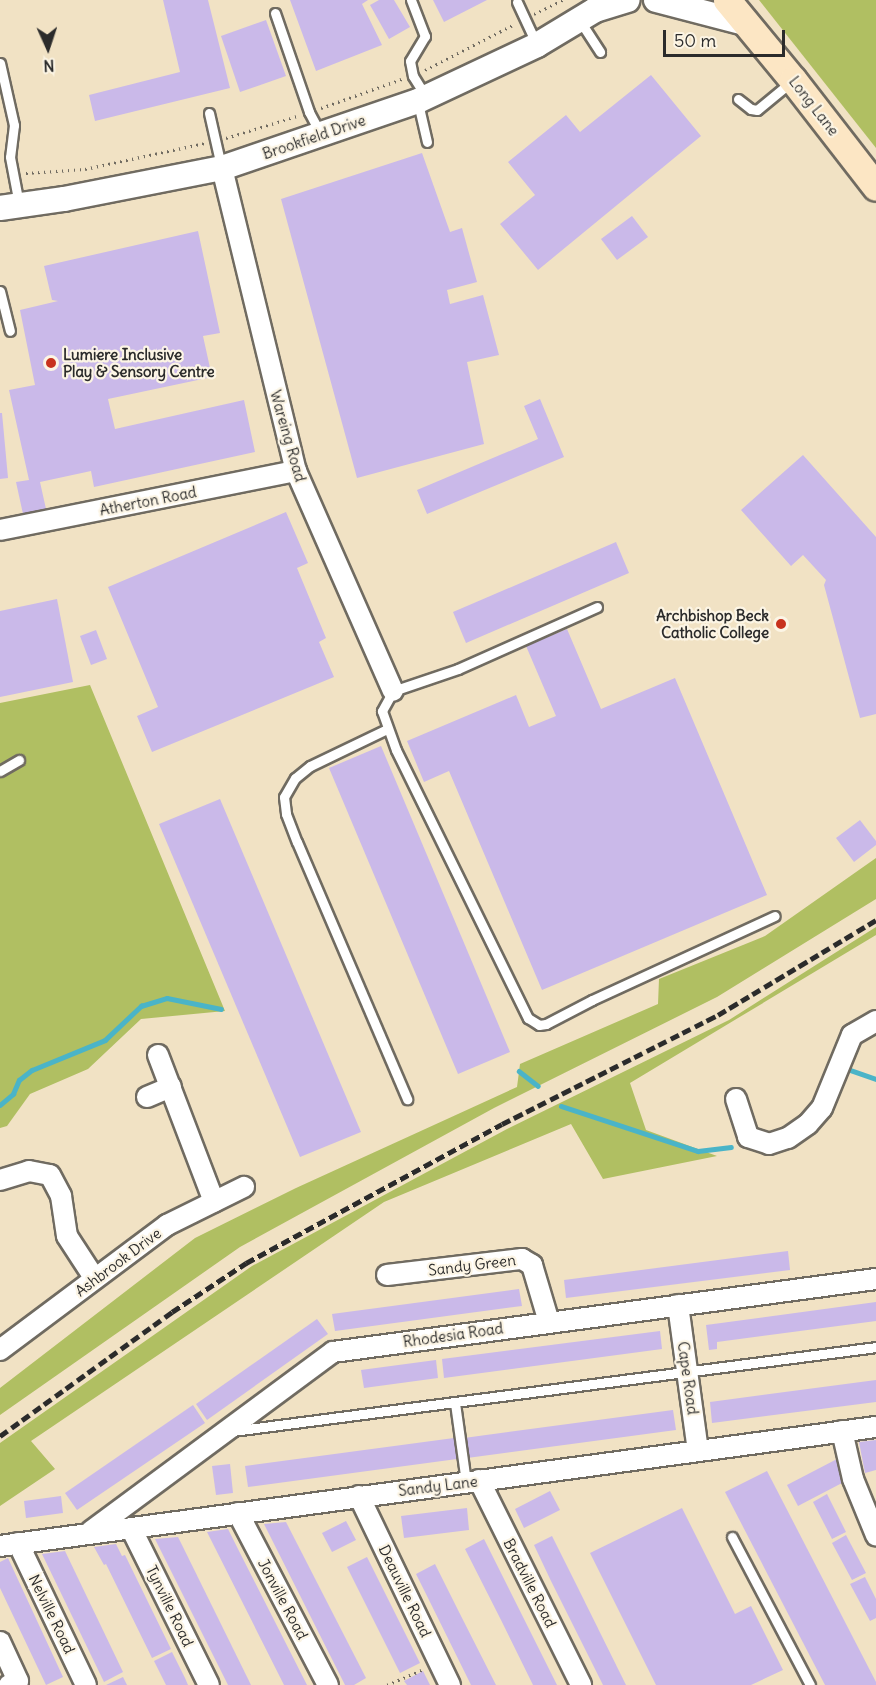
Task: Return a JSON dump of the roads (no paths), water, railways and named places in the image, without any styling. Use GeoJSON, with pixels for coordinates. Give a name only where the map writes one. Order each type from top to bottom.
{"type":"FeatureCollection","features":[{"type":"Feature","properties":{"kind":"main road","name":"Long Lane"},"geometry":{"type":"LineString","coordinates":[[727,0],[794,80],[876,187]]}},
{"type":"Feature","properties":{"kind":"street"},"geometry":{"type":"LineString","coordinates":[[656,0],[745,23]]}},
{"type":"Feature","properties":{"kind":"street","name":"Brookfield Drive"},"geometry":{"type":"LineString","coordinates":[[10,207],[222,168],[321,135],[422,99],[537,45],[602,6]]}},
{"type":"Feature","properties":{"kind":"street","name":"Wareing Road"},"geometry":{"type":"LineString","coordinates":[[222,168],[296,471],[393,691]]}},
{"type":"Feature","properties":{"kind":"street","name":"Atherton Road"},"geometry":{"type":"LineString","coordinates":[[0,530],[296,471]]}},
{"type":"Feature","properties":{"kind":"street"},"geometry":{"type":"LineString","coordinates":[[736,1099],[748,1137],[769,1144],[788,1138],[808,1124],[822,1108],[852,1035],[876,1021]]}},
{"type":"Feature","properties":{"kind":"street"},"geometry":{"type":"LineString","coordinates":[[158,1055],[214,1202]]}},
{"type":"Feature","properties":{"kind":"street"},"geometry":{"type":"LineString","coordinates":[[147,1097],[171,1087]]}},
{"type":"Feature","properties":{"kind":"street"},"geometry":{"type":"LineString","coordinates":[[0,1180],[29,1171],[50,1175],[61,1196],[67,1236],[95,1280]]}},
{"type":"Feature","properties":{"kind":"street","name":"Ashbrook Drive"},"geometry":{"type":"LineString","coordinates":[[0,1350],[167,1225],[244,1187]]}},
{"type":"Feature","properties":{"kind":"street","name":"Sandy Green"},"geometry":{"type":"LineString","coordinates":[[387,1275],[522,1259],[532,1265],[549,1322]]}},
{"type":"Feature","properties":{"kind":"street","name":"Rhodesia Road"},"geometry":{"type":"LineString","coordinates":[[88,1533],[333,1352],[876,1279]]}},
{"type":"Feature","properties":{"kind":"street","name":"Cape Road"},"geometry":{"type":"LineString","coordinates":[[678,1305],[698,1451]]}},
{"type":"Feature","properties":{"kind":"street","name":"Sandy Lane"},"geometry":{"type":"LineString","coordinates":[[9,1544],[876,1427]]}},
{"type":"Feature","properties":{"kind":"street"},"geometry":{"type":"LineString","coordinates":[[843,1431],[853,1479],[876,1534]]}},
{"type":"Feature","properties":{"kind":"street","name":"Bradville Road"},"geometry":{"type":"LineString","coordinates":[[473,1481],[581,1685]]}},
{"type":"Feature","properties":{"kind":"street","name":"Deauville Road"},"geometry":{"type":"LineString","coordinates":[[359,1496],[450,1685]]}},
{"type":"Feature","properties":{"kind":"street","name":"Jonville Road"},"geometry":{"type":"LineString","coordinates":[[238,1513],[328,1685]]}},
{"type":"Feature","properties":{"kind":"street","name":"Tynville Road"},"geometry":{"type":"LineString","coordinates":[[131,1528],[209,1685]]}},
{"type":"Feature","properties":{"kind":"street","name":"Nelville Road"},"geometry":{"type":"LineString","coordinates":[[9,1544],[86,1685]]}},
{"type":"Feature","properties":{"kind":"street"},"geometry":{"type":"LineString","coordinates":[[0,1642],[18,1681],[9,1685]]}},
{"type":"Feature","properties":{"kind":"lane"},"geometry":{"type":"LineString","coordinates":[[411,0],[425,36],[410,61],[412,76],[422,99],[427,142]]}},
{"type":"Feature","properties":{"kind":"lane"},"geometry":{"type":"LineString","coordinates":[[517,2],[537,45]]}},
{"type":"Feature","properties":{"kind":"lane"},"geometry":{"type":"LineString","coordinates":[[600,52],[602,6]]}},
{"type":"Feature","properties":{"kind":"lane"},"geometry":{"type":"LineString","coordinates":[[275,13],[309,112],[321,135]]}},
{"type":"Feature","properties":{"kind":"lane"},"geometry":{"type":"LineString","coordinates":[[0,63],[14,125],[10,158],[13,174],[10,207]]}},
{"type":"Feature","properties":{"kind":"lane"},"geometry":{"type":"LineString","coordinates":[[738,99],[756,110],[794,80]]}},
{"type":"Feature","properties":{"kind":"lane"},"geometry":{"type":"LineString","coordinates":[[209,113],[222,168]]}},
{"type":"Feature","properties":{"kind":"lane"},"geometry":{"type":"LineString","coordinates":[[0,291],[10,331]]}},
{"type":"Feature","properties":{"kind":"lane"},"geometry":{"type":"LineString","coordinates":[[597,607],[458,669],[393,691],[382,711],[387,729],[528,1018],[539,1025],[774,916]]}},
{"type":"Feature","properties":{"kind":"lane"},"geometry":{"type":"LineString","coordinates":[[387,729],[310,766],[295,778],[284,797],[286,814],[293,832],[407,1099]]}},
{"type":"Feature","properties":{"kind":"lane"},"geometry":{"type":"LineString","coordinates":[[0,771],[19,760]]}},
{"type":"Feature","properties":{"kind":"lane"},"geometry":{"type":"LineString","coordinates":[[229,1431],[876,1347]]}},
{"type":"Feature","properties":{"kind":"lane"},"geometry":{"type":"LineString","coordinates":[[455,1403],[473,1481]]}},
{"type":"Feature","properties":{"kind":"lane"},"geometry":{"type":"LineString","coordinates":[[732,1537],[810,1685]]}},
{"type":"Feature","properties":{"kind":"waterway"},"geometry":{"type":"LineString","coordinates":[[0,1105],[13,1094],[19,1080],[32,1070],[105,1040],[141,1006],[167,998],[221,1009]]}},
{"type":"Feature","properties":{"kind":"waterway"},"geometry":{"type":"LineString","coordinates":[[850,1070],[876,1079]]}},
{"type":"Feature","properties":{"kind":"waterway"},"geometry":{"type":"LineString","coordinates":[[519,1071],[538,1086]]}},
{"type":"Feature","properties":{"kind":"waterway"},"geometry":{"type":"LineString","coordinates":[[561,1106],[698,1151],[731,1147]]}},
{"type":"Feature","properties":{"kind":"railway"},"geometry":{"type":"LineString","coordinates":[[0,1436],[172,1312],[246,1263],[502,1124],[718,1015],[876,920]]}},
{"type":"Feature","properties":{"kind":"place","name":"Lumiere Inclusive Play & Sensory Centre"},"geometry":{"type":"Point","coordinates":[51,363]}},
{"type":"Feature","properties":{"kind":"place","name":"Archbishop Beck Catholic College"},"geometry":{"type":"Point","coordinates":[781,624]}}]}
